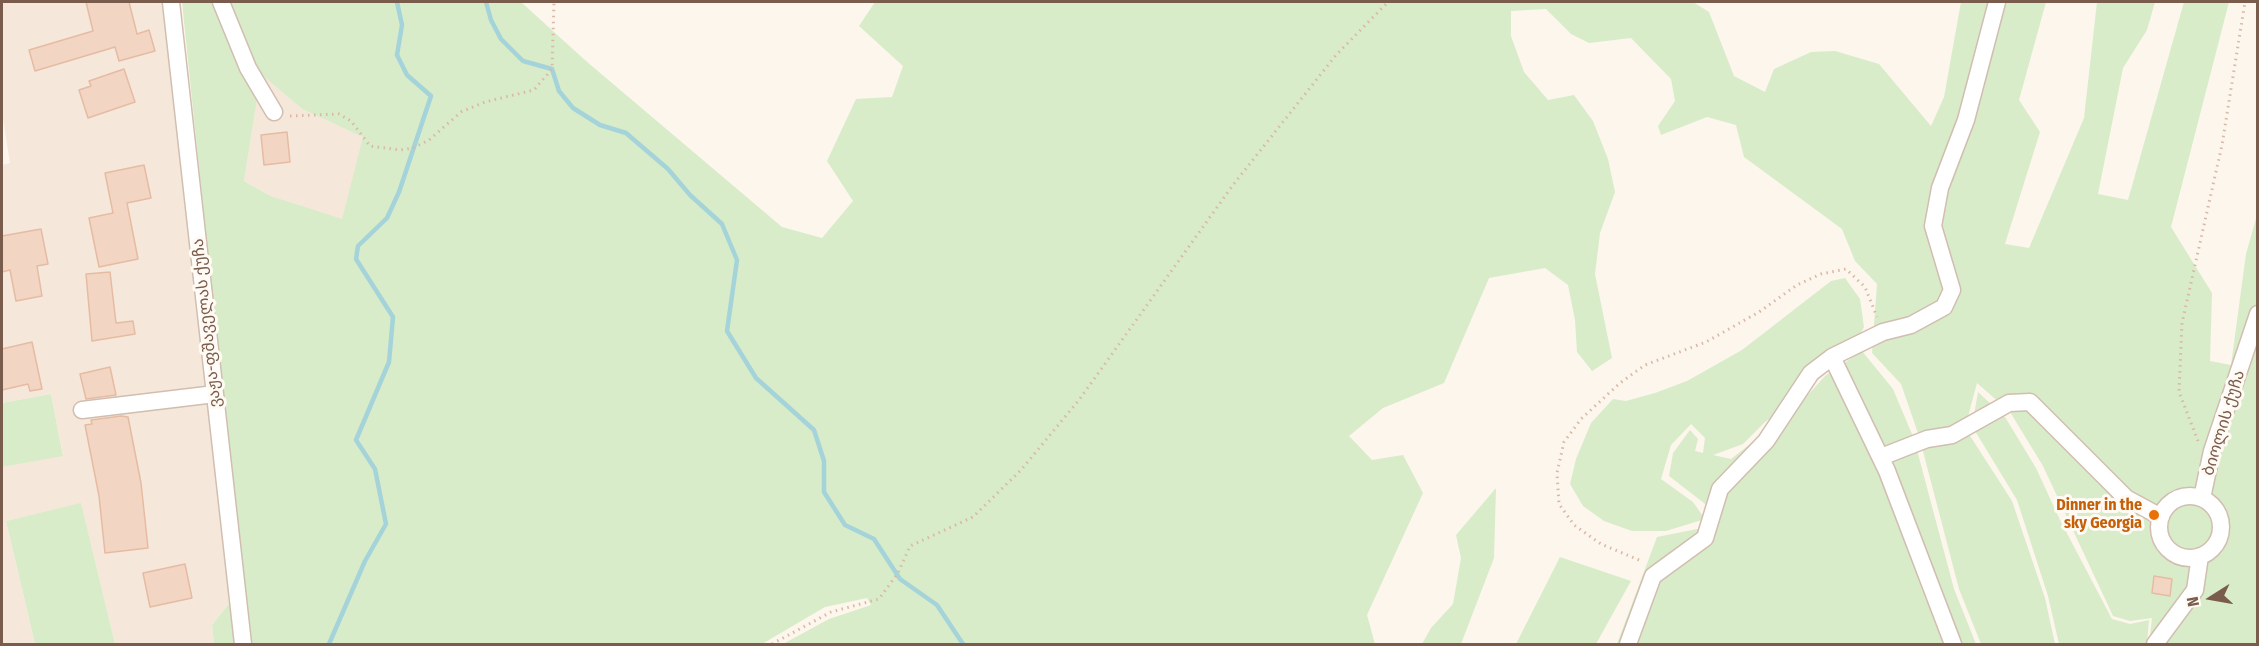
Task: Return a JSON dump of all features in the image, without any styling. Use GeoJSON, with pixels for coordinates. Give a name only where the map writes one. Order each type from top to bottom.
{"type":"FeatureCollection","features":[{"type":"Feature","properties":{"kind":"street","name":"ვაჟა-ფშაველას ქუჩა"},"geometry":{"type":"LineString","coordinates":[[171,2],[243,645]]}},
{"type":"Feature","properties":{"kind":"street"},"geometry":{"type":"LineString","coordinates":[[221,2],[248,68],[274,112]]}},
{"type":"Feature","properties":{"kind":"street"},"geometry":{"type":"LineString","coordinates":[[1628,645],[1653,576],[1705,538],[1719,489],[1766,441],[1810,373],[1832,357],[1883,332],[1911,325],[1944,307],[1952,290],[1933,226],[1940,188],[1966,120],[1996,2]]}},
{"type":"Feature","properties":{"kind":"street","name":"ბიოლის ქუჩა"},"geometry":{"type":"LineString","coordinates":[[2202,498],[2212,451],[2258,314]]}},
{"type":"Feature","properties":{"kind":"street"},"geometry":{"type":"LineString","coordinates":[[1832,357],[1881,457],[1953,645]]}},
{"type":"Feature","properties":{"kind":"street"},"geometry":{"type":"LineString","coordinates":[[82,410],[215,394]]}},
{"type":"Feature","properties":{"kind":"street"},"geometry":{"type":"LineString","coordinates":[[1881,457],[1927,439],[1952,435],[2009,402],[2030,402],[2126,498],[2161,517]]}},
{"type":"Feature","properties":{"kind":"street"},"geometry":{"type":"LineString","coordinates":[[2182,496],[2202,498],[2211,504],[2221,523],[2217,543],[2200,556],[2181,556],[2165,545],[2159,526],[2161,517],[2166,508],[2182,496]]}},
{"type":"Feature","properties":{"kind":"street"},"geometry":{"type":"LineString","coordinates":[[2155,645],[2195,590],[2200,556]]}},
{"type":"Feature","properties":{"kind":"path"},"geometry":{"type":"LineString","coordinates":[[274,112],[289,116],[339,114],[351,121],[370,146],[400,150],[413,148],[429,140],[461,112],[485,102],[534,90],[552,69],[554,2]]}},
{"type":"Feature","properties":{"kind":"path"},"geometry":{"type":"LineString","coordinates":[[772,644],[831,612],[879,599],[898,573],[910,546],[973,517],[1021,470],[1079,400],[1233,184],[1336,56],[1388,2]]}},
{"type":"Feature","properties":{"kind":"path"},"geometry":{"type":"LineString","coordinates":[[2212,451],[2197,440],[2179,392],[2182,323],[2222,145],[2245,2]]}},
{"type":"Feature","properties":{"kind":"path"},"geometry":{"type":"LineString","coordinates":[[1640,560],[1601,544],[1574,525],[1559,504],[1557,473],[1564,442],[1598,402],[1645,365],[1706,342],[1759,312],[1797,285],[1821,274],[1846,269],[1865,287],[1883,332]]}},
{"type":"Feature","properties":{"kind":"shaded area"},"geometry":{"type":"Polygon","coordinates":[[[2,2],[162,2],[231,601],[212,625],[214,644],[115,644],[81,504],[6,521],[35,644],[2,644],[2,467],[63,455],[51,394],[2,403],[2,165],[10,163],[2,113],[2,2]]]}},
{"type":"Feature","properties":{"kind":"shaded area"},"geometry":{"type":"Polygon","coordinates":[[[261,73],[302,109],[364,137],[342,220],[271,196],[244,181],[261,73]]]}},
{"type":"Feature","properties":{"kind":"green space"},"geometry":{"type":"Polygon","coordinates":[[[182,2],[521,2],[586,61],[782,227],[822,238],[853,201],[827,161],[856,99],[892,97],[903,66],[859,26],[875,2],[1693,2],[1709,12],[1734,76],[1765,92],[1774,69],[1811,52],[1835,51],[1879,64],[1931,126],[1944,97],[1961,2],[2046,2],[2019,100],[2040,132],[2005,244],[2029,248],[2084,118],[2097,2],[2155,2],[2147,30],[2123,68],[2098,194],[2128,200],[2184,2],[2229,2],[2171,227],[2212,293],[2210,361],[2231,365],[2246,254],[2257,215],[2257,644],[2149,644],[2152,618],[2130,621],[2113,616],[2043,466],[2010,412],[1977,383],[1965,428],[2012,501],[2045,598],[2055,644],[1981,644],[1959,589],[1919,436],[1901,384],[1872,353],[1877,284],[1855,261],[1842,229],[1744,157],[1736,125],[1707,117],[1661,135],[1658,126],[1675,101],[1671,79],[1631,38],[1589,43],[1571,34],[1546,9],[1511,11],[1511,36],[1524,72],[1548,100],[1574,95],[1593,121],[1608,159],[1615,192],[1600,233],[1595,274],[1612,358],[1592,371],[1577,352],[1575,320],[1568,285],[1545,268],[1489,278],[1444,383],[1383,408],[1349,436],[1372,460],[1403,455],[1423,493],[1367,615],[1375,644],[783,644],[829,619],[871,605],[867,598],[825,607],[762,644],[248,644],[182,2]],[[261,74],[244,181],[271,196],[342,219],[363,137],[302,109],[261,74]]]}},
{"type":"Feature","properties":{"kind":"green space"},"geometry":{"type":"Polygon","coordinates":[[[1845,278],[1860,299],[1864,327],[1851,351],[1809,381],[1799,398],[1765,422],[1743,444],[1713,455],[1731,459],[1797,407],[1825,376],[1862,351],[1893,389],[1914,439],[1954,589],[1976,644],[1617,644],[1657,537],[1707,527],[1709,507],[1669,476],[1673,453],[1690,430],[1698,439],[1695,451],[1703,453],[1705,438],[1691,424],[1671,445],[1661,479],[1693,502],[1705,519],[1666,531],[1632,531],[1604,521],[1583,506],[1570,484],[1576,459],[1591,423],[1613,399],[1626,401],[1687,381],[1742,350],[1831,281],[1845,278]]]}},
{"type":"Feature","properties":{"kind":"green space"},"geometry":{"type":"Polygon","coordinates":[[[1978,392],[2005,417],[2036,468],[2060,520],[2112,619],[2130,624],[2149,620],[2147,644],[2059,644],[2048,596],[2017,500],[1972,426],[1978,392]]]}},
{"type":"Feature","properties":{"kind":"green space"},"geometry":{"type":"Polygon","coordinates":[[[51,394],[63,456],[2,467],[2,403],[51,394]]]}},
{"type":"Feature","properties":{"kind":"green space"},"geometry":{"type":"Polygon","coordinates":[[[1496,488],[1494,558],[1461,644],[1422,644],[1431,628],[1453,604],[1461,558],[1456,535],[1496,488]]]}},
{"type":"Feature","properties":{"kind":"green space"},"geometry":{"type":"Polygon","coordinates":[[[81,503],[115,644],[35,644],[6,521],[81,503]]]}},
{"type":"Feature","properties":{"kind":"green space"},"geometry":{"type":"Polygon","coordinates":[[[1560,557],[1631,581],[1596,644],[1516,644],[1560,557]]]}},
{"type":"Feature","properties":{"kind":"green space"},"geometry":{"type":"Polygon","coordinates":[[[231,601],[237,644],[214,644],[212,625],[231,601]]]}},
{"type":"Feature","properties":{"kind":"building"},"geometry":{"type":"Polygon","coordinates":[[[86,2],[129,2],[137,34],[149,30],[155,51],[119,61],[115,47],[35,71],[29,50],[93,31],[86,2]]]}},
{"type":"Feature","properties":{"kind":"building"},"geometry":{"type":"Polygon","coordinates":[[[124,69],[135,102],[88,118],[79,90],[91,86],[89,81],[124,69]]]}},
{"type":"Feature","properties":{"kind":"building"},"geometry":{"type":"Polygon","coordinates":[[[287,132],[290,162],[264,165],[261,135],[287,132]]]}},
{"type":"Feature","properties":{"kind":"building"},"geometry":{"type":"Polygon","coordinates":[[[144,165],[151,198],[127,203],[138,259],[99,267],[89,218],[113,213],[105,173],[144,165]]]}},
{"type":"Feature","properties":{"kind":"building"},"geometry":{"type":"Polygon","coordinates":[[[41,229],[48,264],[37,266],[42,296],[16,301],[10,270],[2,272],[2,236],[41,229]]]}},
{"type":"Feature","properties":{"kind":"building"},"geometry":{"type":"Polygon","coordinates":[[[110,272],[116,323],[133,321],[135,334],[92,341],[86,274],[110,272]]]}},
{"type":"Feature","properties":{"kind":"building"},"geometry":{"type":"Polygon","coordinates":[[[32,342],[42,389],[30,391],[28,384],[2,390],[2,349],[32,342]]]}},
{"type":"Feature","properties":{"kind":"building"},"geometry":{"type":"Polygon","coordinates":[[[110,367],[116,395],[86,399],[80,374],[110,367]]]}},
{"type":"Feature","properties":{"kind":"building"},"geometry":{"type":"Polygon","coordinates":[[[128,417],[141,483],[148,548],[105,553],[99,496],[85,425],[92,424],[91,420],[128,417]]]}},
{"type":"Feature","properties":{"kind":"building"},"geometry":{"type":"Polygon","coordinates":[[[185,564],[192,598],[150,607],[143,573],[185,564]]]}},
{"type":"Feature","properties":{"kind":"building"},"geometry":{"type":"Polygon","coordinates":[[[2154,576],[2172,579],[2170,596],[2152,593],[2154,576]]]}},
{"type":"Feature","properties":{"kind":"waterway"},"geometry":{"type":"LineString","coordinates":[[329,644],[365,561],[386,524],[375,469],[356,440],[389,362],[393,317],[356,259],[358,246],[387,218],[399,192],[431,96],[407,75],[397,55],[402,25],[397,2]]}},
{"type":"Feature","properties":{"kind":"waterway"},"geometry":{"type":"LineString","coordinates":[[486,2],[491,20],[501,39],[523,61],[552,69],[559,91],[573,108],[600,125],[626,133],[668,169],[690,195],[722,224],[737,260],[727,331],[756,378],[814,430],[824,461],[824,492],[845,525],[874,539],[900,579],[937,605],[963,644]]}},
{"type":"Feature","properties":{"kind":"place","name":"Dinner in the sky Georgia"},"geometry":{"type":"Point","coordinates":[2154,515]}}]}
